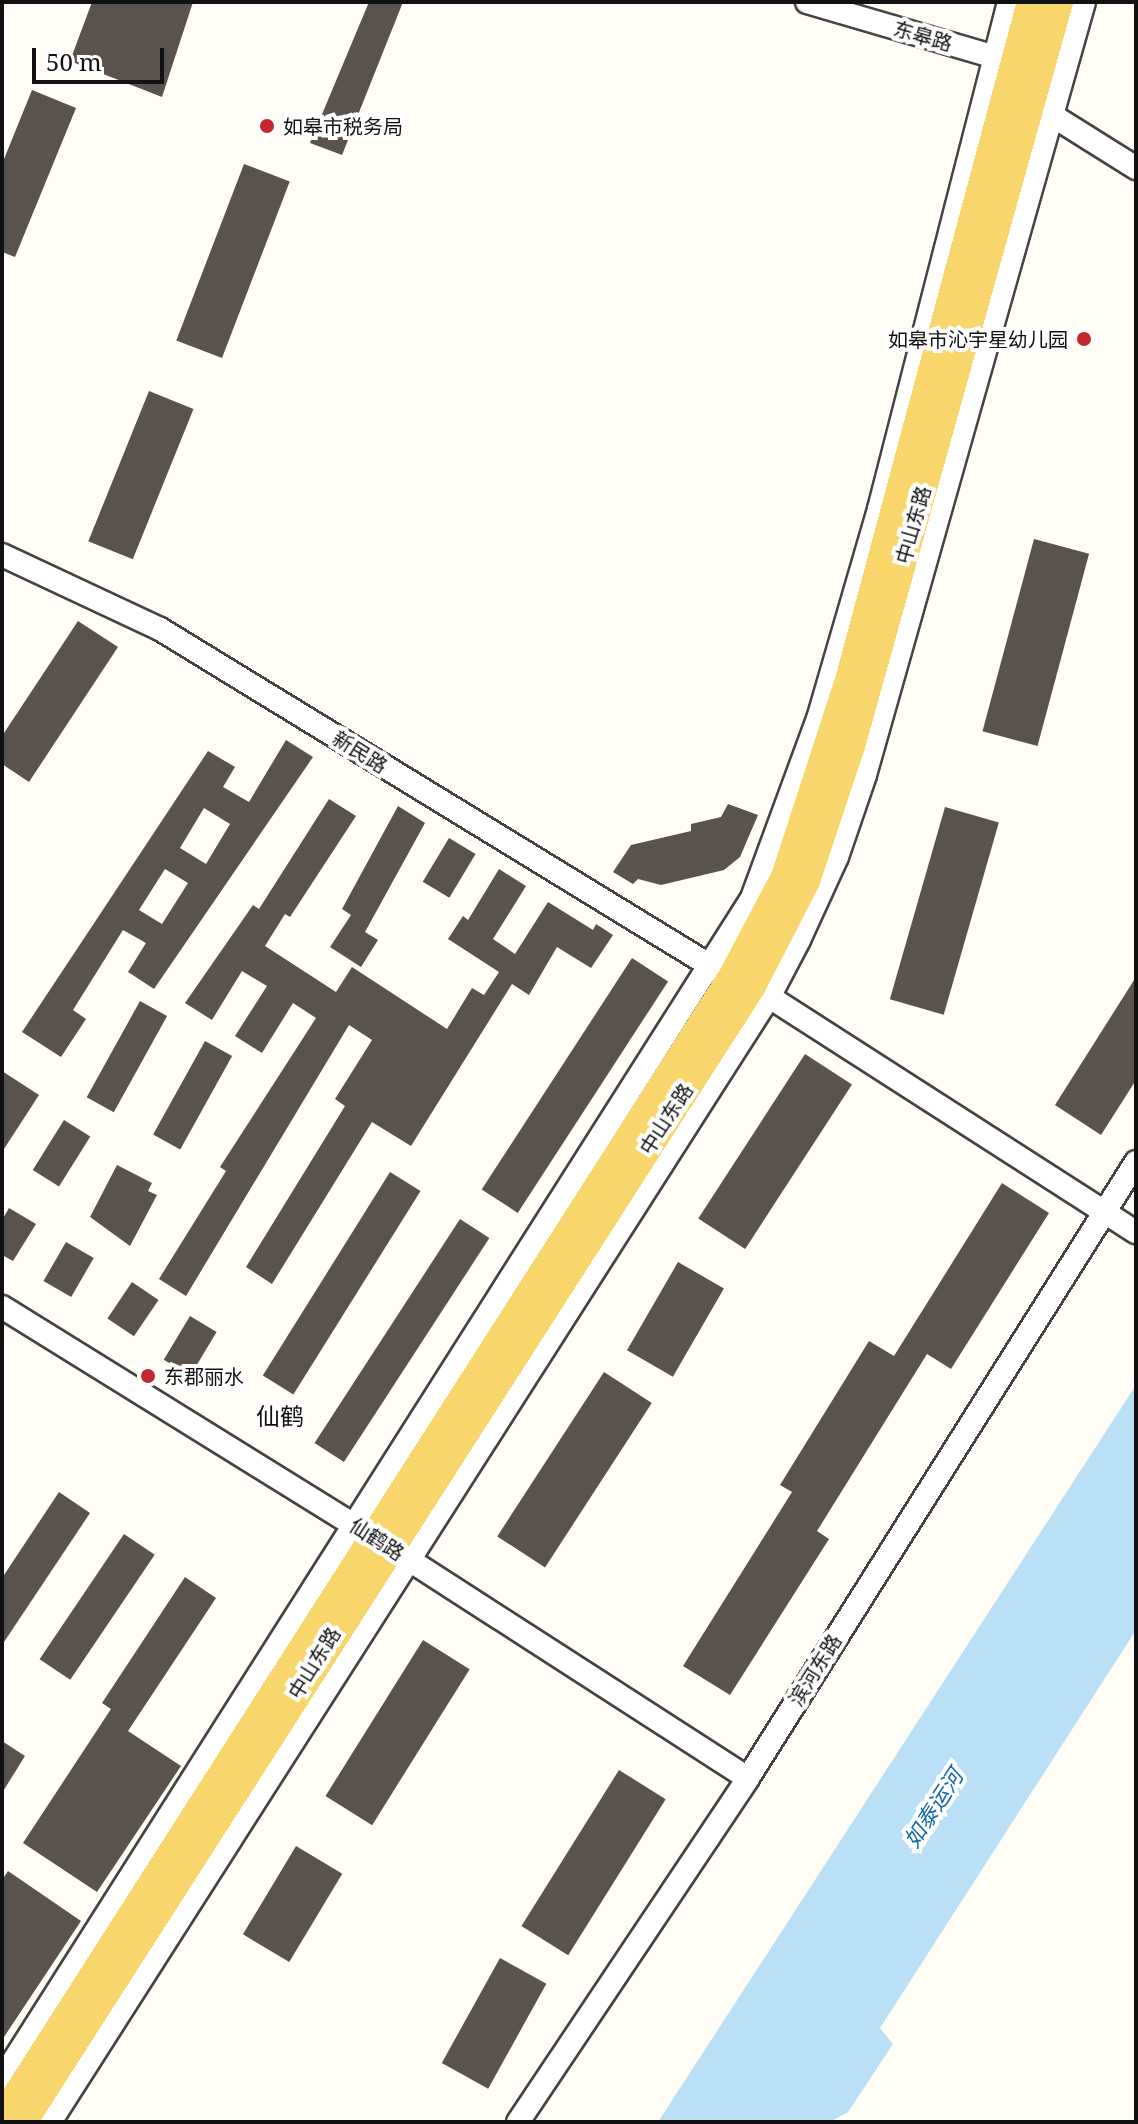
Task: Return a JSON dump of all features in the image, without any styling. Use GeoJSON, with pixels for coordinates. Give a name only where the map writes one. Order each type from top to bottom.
{"type":"FeatureCollection","features":[{"type":"Feature","properties":{"kind":"main road","name":"中山东路"},"geometry":{"type":"LineString","coordinates":[[2,2118],[381,1541],[740,982],[785,877],[825,760],[1031,2]]}},
{"type":"Feature","properties":{"kind":"main road","name":"中山东路"},"geometry":{"type":"LineString","coordinates":[[1016,63],[1059,2]]}},
{"type":"Feature","properties":{"kind":"main road","name":"中山东路"},"geometry":{"type":"LineString","coordinates":[[23,2122],[381,1541]]}},
{"type":"Feature","properties":{"kind":"street","name":"东皋路"},"geometry":{"type":"LineString","coordinates":[[807,2],[1016,63]]}},
{"type":"Feature","properties":{"kind":"street"},"geometry":{"type":"LineString","coordinates":[[1009,2],[1016,63]]}},
{"type":"Feature","properties":{"kind":"street"},"geometry":{"type":"LineString","coordinates":[[2,2079],[381,1541],[740,982],[837,857],[865,775],[1084,2]]}},
{"type":"Feature","properties":{"kind":"street"},"geometry":{"type":"LineString","coordinates":[[1053,116],[1136,168]]}},
{"type":"Feature","properties":{"kind":"street","name":"新民路"},"geometry":{"type":"LineString","coordinates":[[2,555],[160,629],[740,982],[1136,1232]]}},
{"type":"Feature","properties":{"kind":"street","name":"滨河东路"},"geometry":{"type":"LineString","coordinates":[[518,2122],[748,1778],[1136,1162]]}},
{"type":"Feature","properties":{"kind":"street","name":"仙鹤路"},"geometry":{"type":"LineString","coordinates":[[2,1307],[381,1541],[748,1778]]}},
{"type":"Feature","properties":{"kind":"street"},"geometry":{"type":"LineString","coordinates":[[50,2122],[381,1541]]}},
{"type":"Feature","properties":{"kind":"water","name":"如泰运河"},"geometry":{"type":"Polygon","coordinates":[[[1136,1385],[1136,1630],[880,2028],[893,2044],[848,2112],[830,2122],[658,2122],[1136,1385]]]}},
{"type":"Feature","properties":{"kind":"building"},"geometry":{"type":"Polygon","coordinates":[[[92,2],[193,2],[162,97],[70,61],[92,2]]]}},
{"type":"Feature","properties":{"kind":"building"},"geometry":{"type":"Polygon","coordinates":[[[369,2],[403,2],[342,155],[310,143],[369,2]]]}},
{"type":"Feature","properties":{"kind":"building"},"geometry":{"type":"Polygon","coordinates":[[[32,90],[76,108],[15,257],[2,252],[2,164],[32,90]]]}},
{"type":"Feature","properties":{"kind":"building"},"geometry":{"type":"Polygon","coordinates":[[[244,164],[290,182],[222,358],[176,340],[244,164]]]}},
{"type":"Feature","properties":{"kind":"building"},"geometry":{"type":"Polygon","coordinates":[[[149,391],[194,409],[133,559],[88,541],[149,391]]]}},
{"type":"Feature","properties":{"kind":"building"},"geometry":{"type":"Polygon","coordinates":[[[1034,539],[1089,554],[1038,746],[982,731],[1034,539]]]}},
{"type":"Feature","properties":{"kind":"building"},"geometry":{"type":"Polygon","coordinates":[[[78,621],[118,647],[29,782],[2,764],[2,736],[78,621]]]}},
{"type":"Feature","properties":{"kind":"building"},"geometry":{"type":"Polygon","coordinates":[[[286,740],[313,757],[154,989],[128,972],[146,943],[123,930],[73,1010],[86,1019],[61,1057],[22,1032],[208,751],[235,767],[223,787],[249,802],[286,740]],[[204,808],[180,848],[206,864],[230,824],[204,808]],[[165,869],[139,910],[162,924],[188,883],[165,869]]]}},
{"type":"Feature","properties":{"kind":"building"},"geometry":{"type":"Polygon","coordinates":[[[329,799],[356,816],[290,917],[285,914],[265,946],[336,992],[352,967],[447,1029],[472,988],[484,995],[499,972],[448,939],[463,916],[468,920],[499,869],[526,886],[493,939],[515,954],[548,902],[593,930],[596,924],[613,935],[591,968],[557,947],[529,995],[512,984],[411,1146],[372,1122],[272,1284],[246,1267],[345,1106],[335,1099],[372,1040],[349,1025],[186,1296],[159,1279],[226,1171],[220,1167],[316,1018],[293,1003],[262,1053],[235,1036],[267,986],[242,971],[212,1020],[185,1003],[253,905],[259,909],[329,799]]]}},
{"type":"Feature","properties":{"kind":"building"},"geometry":{"type":"Polygon","coordinates":[[[728,804],[758,815],[740,857],[724,870],[661,885],[638,879],[633,884],[613,872],[631,845],[691,831],[691,824],[721,817],[728,804]]]}},
{"type":"Feature","properties":{"kind":"building"},"geometry":{"type":"Polygon","coordinates":[[[398,806],[425,823],[365,932],[378,940],[361,967],[330,947],[351,915],[342,909],[398,806]]]}},
{"type":"Feature","properties":{"kind":"building"},"geometry":{"type":"Polygon","coordinates":[[[945,807],[999,822],[944,1015],[890,999],[945,807]]]}},
{"type":"Feature","properties":{"kind":"building"},"geometry":{"type":"Polygon","coordinates":[[[449,838],[476,854],[449,898],[423,882],[449,838]]]}},
{"type":"Feature","properties":{"kind":"building"},"geometry":{"type":"Polygon","coordinates":[[[632,958],[668,981],[518,1213],[482,1189],[632,958]]]}},
{"type":"Feature","properties":{"kind":"building"},"geometry":{"type":"Polygon","coordinates":[[[1136,977],[1136,1080],[1101,1135],[1055,1105],[1136,977]]]}},
{"type":"Feature","properties":{"kind":"building"},"geometry":{"type":"Polygon","coordinates":[[[140,1001],[167,1016],[114,1112],[87,1097],[140,1001]]]}},
{"type":"Feature","properties":{"kind":"building"},"geometry":{"type":"Polygon","coordinates":[[[205,1041],[232,1056],[180,1150],[153,1135],[205,1041]]]}},
{"type":"Feature","properties":{"kind":"building"},"geometry":{"type":"Polygon","coordinates":[[[805,1054],[852,1084],[745,1249],[698,1218],[805,1054]]]}},
{"type":"Feature","properties":{"kind":"building"},"geometry":{"type":"Polygon","coordinates":[[[2,1071],[39,1095],[2,1152],[2,1071]]]}},
{"type":"Feature","properties":{"kind":"building"},"geometry":{"type":"Polygon","coordinates":[[[64,1120],[90,1136],[59,1186],[33,1170],[64,1120]]]}},
{"type":"Feature","properties":{"kind":"building"},"geometry":{"type":"Polygon","coordinates":[[[117,1165],[152,1183],[148,1191],[157,1195],[130,1246],[90,1217],[117,1165]]]}},
{"type":"Feature","properties":{"kind":"building"},"geometry":{"type":"Polygon","coordinates":[[[390,1172],[421,1191],[293,1395],[263,1376],[390,1172]]]}},
{"type":"Feature","properties":{"kind":"building"},"geometry":{"type":"Polygon","coordinates":[[[1002,1183],[1049,1213],[951,1369],[927,1354],[817,1531],[829,1539],[730,1695],[683,1666],[792,1492],[780,1485],[869,1341],[894,1356],[1002,1183]]]}},
{"type":"Feature","properties":{"kind":"building"},"geometry":{"type":"Polygon","coordinates":[[[9,1208],[36,1224],[13,1261],[2,1255],[2,1220],[9,1208]]]}},
{"type":"Feature","properties":{"kind":"building"},"geometry":{"type":"Polygon","coordinates":[[[460,1219],[489,1238],[344,1462],[315,1443],[460,1219]]]}},
{"type":"Feature","properties":{"kind":"building"},"geometry":{"type":"Polygon","coordinates":[[[66,1242],[94,1258],[71,1297],[44,1281],[66,1242]]]}},
{"type":"Feature","properties":{"kind":"building"},"geometry":{"type":"Polygon","coordinates":[[[678,1262],[724,1288],[673,1377],[627,1350],[678,1262]]]}},
{"type":"Feature","properties":{"kind":"building"},"geometry":{"type":"Polygon","coordinates":[[[132,1282],[159,1300],[134,1336],[107,1318],[132,1282]]]}},
{"type":"Feature","properties":{"kind":"building"},"geometry":{"type":"Polygon","coordinates":[[[190,1316],[217,1332],[190,1376],[164,1360],[190,1316]]]}},
{"type":"Feature","properties":{"kind":"building"},"geometry":{"type":"Polygon","coordinates":[[[604,1372],[652,1403],[545,1567],[497,1536],[604,1372]]]}},
{"type":"Feature","properties":{"kind":"building"},"geometry":{"type":"Polygon","coordinates":[[[59,1492],[90,1513],[2,1645],[2,1578],[59,1492]]]}},
{"type":"Feature","properties":{"kind":"building"},"geometry":{"type":"Polygon","coordinates":[[[124,1534],[155,1555],[70,1680],[40,1659],[124,1534]]]}},
{"type":"Feature","properties":{"kind":"building"},"geometry":{"type":"Polygon","coordinates":[[[185,1577],[216,1598],[128,1731],[181,1766],[97,1892],[23,1843],[111,1709],[102,1703],[185,1577]]]}},
{"type":"Feature","properties":{"kind":"building"},"geometry":{"type":"Polygon","coordinates":[[[423,1640],[470,1669],[372,1825],[325,1796],[423,1640]]]}},
{"type":"Feature","properties":{"kind":"building"},"geometry":{"type":"Polygon","coordinates":[[[2,1741],[25,1756],[2,1793],[2,1741]]]}},
{"type":"Feature","properties":{"kind":"building"},"geometry":{"type":"Polygon","coordinates":[[[619,1770],[666,1799],[568,1955],[521,1926],[619,1770]]]}},
{"type":"Feature","properties":{"kind":"building"},"geometry":{"type":"Polygon","coordinates":[[[296,1846],[342,1874],[289,1962],[243,1934],[296,1846]]]}},
{"type":"Feature","properties":{"kind":"building"},"geometry":{"type":"Polygon","coordinates":[[[8,1871],[81,1921],[2,2040],[2,1880],[8,1871]]]}},
{"type":"Feature","properties":{"kind":"building"},"geometry":{"type":"Polygon","coordinates":[[[500,1958],[546,1984],[488,2089],[442,2063],[500,1958]]]}},
{"type":"Feature","properties":{"kind":"place","name":"如皋市税务局"},"geometry":{"type":"Point","coordinates":[267,126]}},
{"type":"Feature","properties":{"kind":"place","name":"如皋市沁宇星幼儿园"},"geometry":{"type":"Point","coordinates":[1084,339]}},
{"type":"Feature","properties":{"kind":"place","name":"东郡丽水"},"geometry":{"type":"Point","coordinates":[148,1376]}},
{"type":"Feature","properties":{"kind":"district","name":"仙鹤"},"geometry":{"type":"Point","coordinates":[280,1416]}}]}
